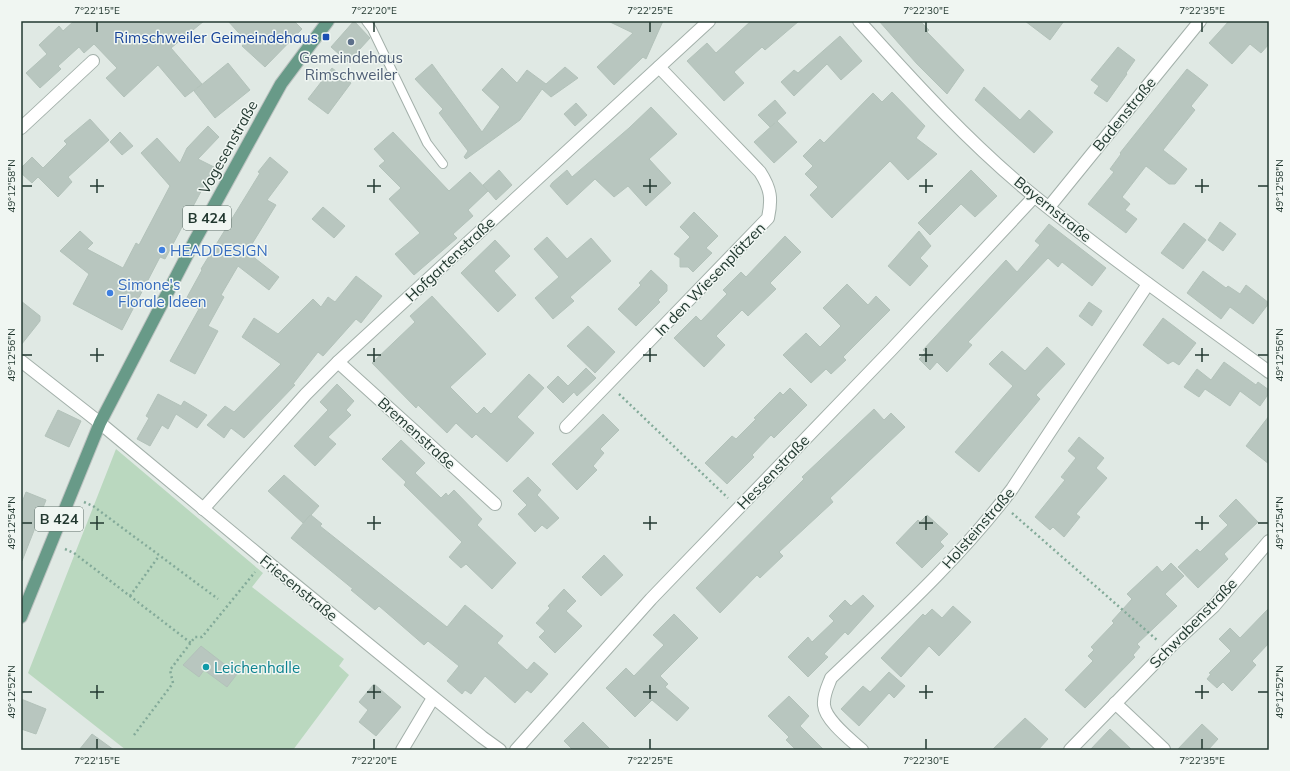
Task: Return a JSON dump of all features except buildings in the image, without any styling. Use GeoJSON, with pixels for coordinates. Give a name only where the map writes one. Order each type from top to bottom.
{"type":"FeatureCollection","features":[{"type":"Feature","properties":{"kind":"main road","name":"Vogesenstraße"},"geometry":{"type":"LineString","coordinates":[[100,423],[191,249],[280,84],[328,21]]}},
{"type":"Feature","properties":{"kind":"main road","name":"B 424"},"geometry":{"type":"LineString","coordinates":[[21,617],[100,423]]}},
{"type":"Feature","properties":{"kind":"street","name":"Hofgartenstraße"},"geometry":{"type":"LineString","coordinates":[[202,509],[301,400],[338,362],[709,21]]}},
{"type":"Feature","properties":{"kind":"street","name":"Bayernstraße"},"geometry":{"type":"LineString","coordinates":[[859,21],[974,143],[1034,196],[1148,284],[1269,372]]}},
{"type":"Feature","properties":{"kind":"street","name":"Badenstraße"},"geometry":{"type":"LineString","coordinates":[[1049,208],[1196,22]]}},
{"type":"Feature","properties":{"kind":"street"},"geometry":{"type":"LineString","coordinates":[[21,128],[93,61]]}},
{"type":"Feature","properties":{"kind":"street","name":"In den Wiesenplätzen"},"geometry":{"type":"LineString","coordinates":[[566,427],[752,237],[768,218],[771,203],[768,186],[760,172],[659,67]]}},
{"type":"Feature","properties":{"kind":"street","name":"Hessenstraße"},"geometry":{"type":"LineString","coordinates":[[516,750],[651,598],[739,508],[1034,196]]}},
{"type":"Feature","properties":{"kind":"street","name":"Holsteinstraße"},"geometry":{"type":"LineString","coordinates":[[862,750],[829,718],[824,706],[826,692],[831,678],[926,588],[967,544],[1001,504],[1148,284]]}},
{"type":"Feature","properties":{"kind":"street","name":"Friesenstraße"},"geometry":{"type":"LineString","coordinates":[[21,361],[100,423],[202,509],[500,750]]}},
{"type":"Feature","properties":{"kind":"street","name":"Bremenstraße"},"geometry":{"type":"LineString","coordinates":[[338,362],[494,504]]}},
{"type":"Feature","properties":{"kind":"street","name":"Schwabenstraße"},"geometry":{"type":"LineString","coordinates":[[1070,750],[1168,650],[1214,606],[1269,541]]}},
{"type":"Feature","properties":{"kind":"street"},"geometry":{"type":"LineString","coordinates":[[402,750],[434,698]]}},
{"type":"Feature","properties":{"kind":"street"},"geometry":{"type":"LineString","coordinates":[[1115,703],[1164,749]]}},
{"type":"Feature","properties":{"kind":"lane"},"geometry":{"type":"LineString","coordinates":[[366,21],[372,29],[428,143],[443,164]]}},
{"type":"Feature","properties":{"kind":"path"},"geometry":{"type":"LineString","coordinates":[[608,384],[739,508]]}},
{"type":"Feature","properties":{"kind":"path"},"geometry":{"type":"LineString","coordinates":[[1001,504],[1168,650]]}},
{"type":"Feature","properties":{"kind":"path"},"geometry":{"type":"LineString","coordinates":[[92,506],[218,599]]}},
{"type":"Feature","properties":{"kind":"path"},"geometry":{"type":"LineString","coordinates":[[74,553],[191,643]]}},
{"type":"Feature","properties":{"kind":"path"},"geometry":{"type":"LineString","coordinates":[[130,596],[159,556]]}},
{"type":"Feature","properties":{"kind":"path"},"geometry":{"type":"LineString","coordinates":[[134,735],[173,683],[170,670],[195,637],[202,637],[265,560]]}},
{"type":"Feature","properties":{"kind":"green space"},"geometry":{"type":"Polygon","coordinates":[[[116,449],[263,573],[252,587],[344,659],[339,666],[349,675],[293,750],[126,750],[28,673],[116,449]]]}},
{"type":"Feature","properties":{"kind":"place","name":"Rimschweiler Geimeindehaus"},"geometry":{"type":"Point","coordinates":[326,37]}},
{"type":"Feature","properties":{"kind":"place","name":"Gemeindehaus Rimschweiler"},"geometry":{"type":"Point","coordinates":[351,42]}},
{"type":"Feature","properties":{"kind":"place","name":"HEADDESIGN"},"geometry":{"type":"Point","coordinates":[162,250]}},
{"type":"Feature","properties":{"kind":"place","name":"Simone's Florale Ideen"},"geometry":{"type":"Point","coordinates":[110,293]}},
{"type":"Feature","properties":{"kind":"place","name":"Leichenhalle"},"geometry":{"type":"Point","coordinates":[206,667]}}]}
